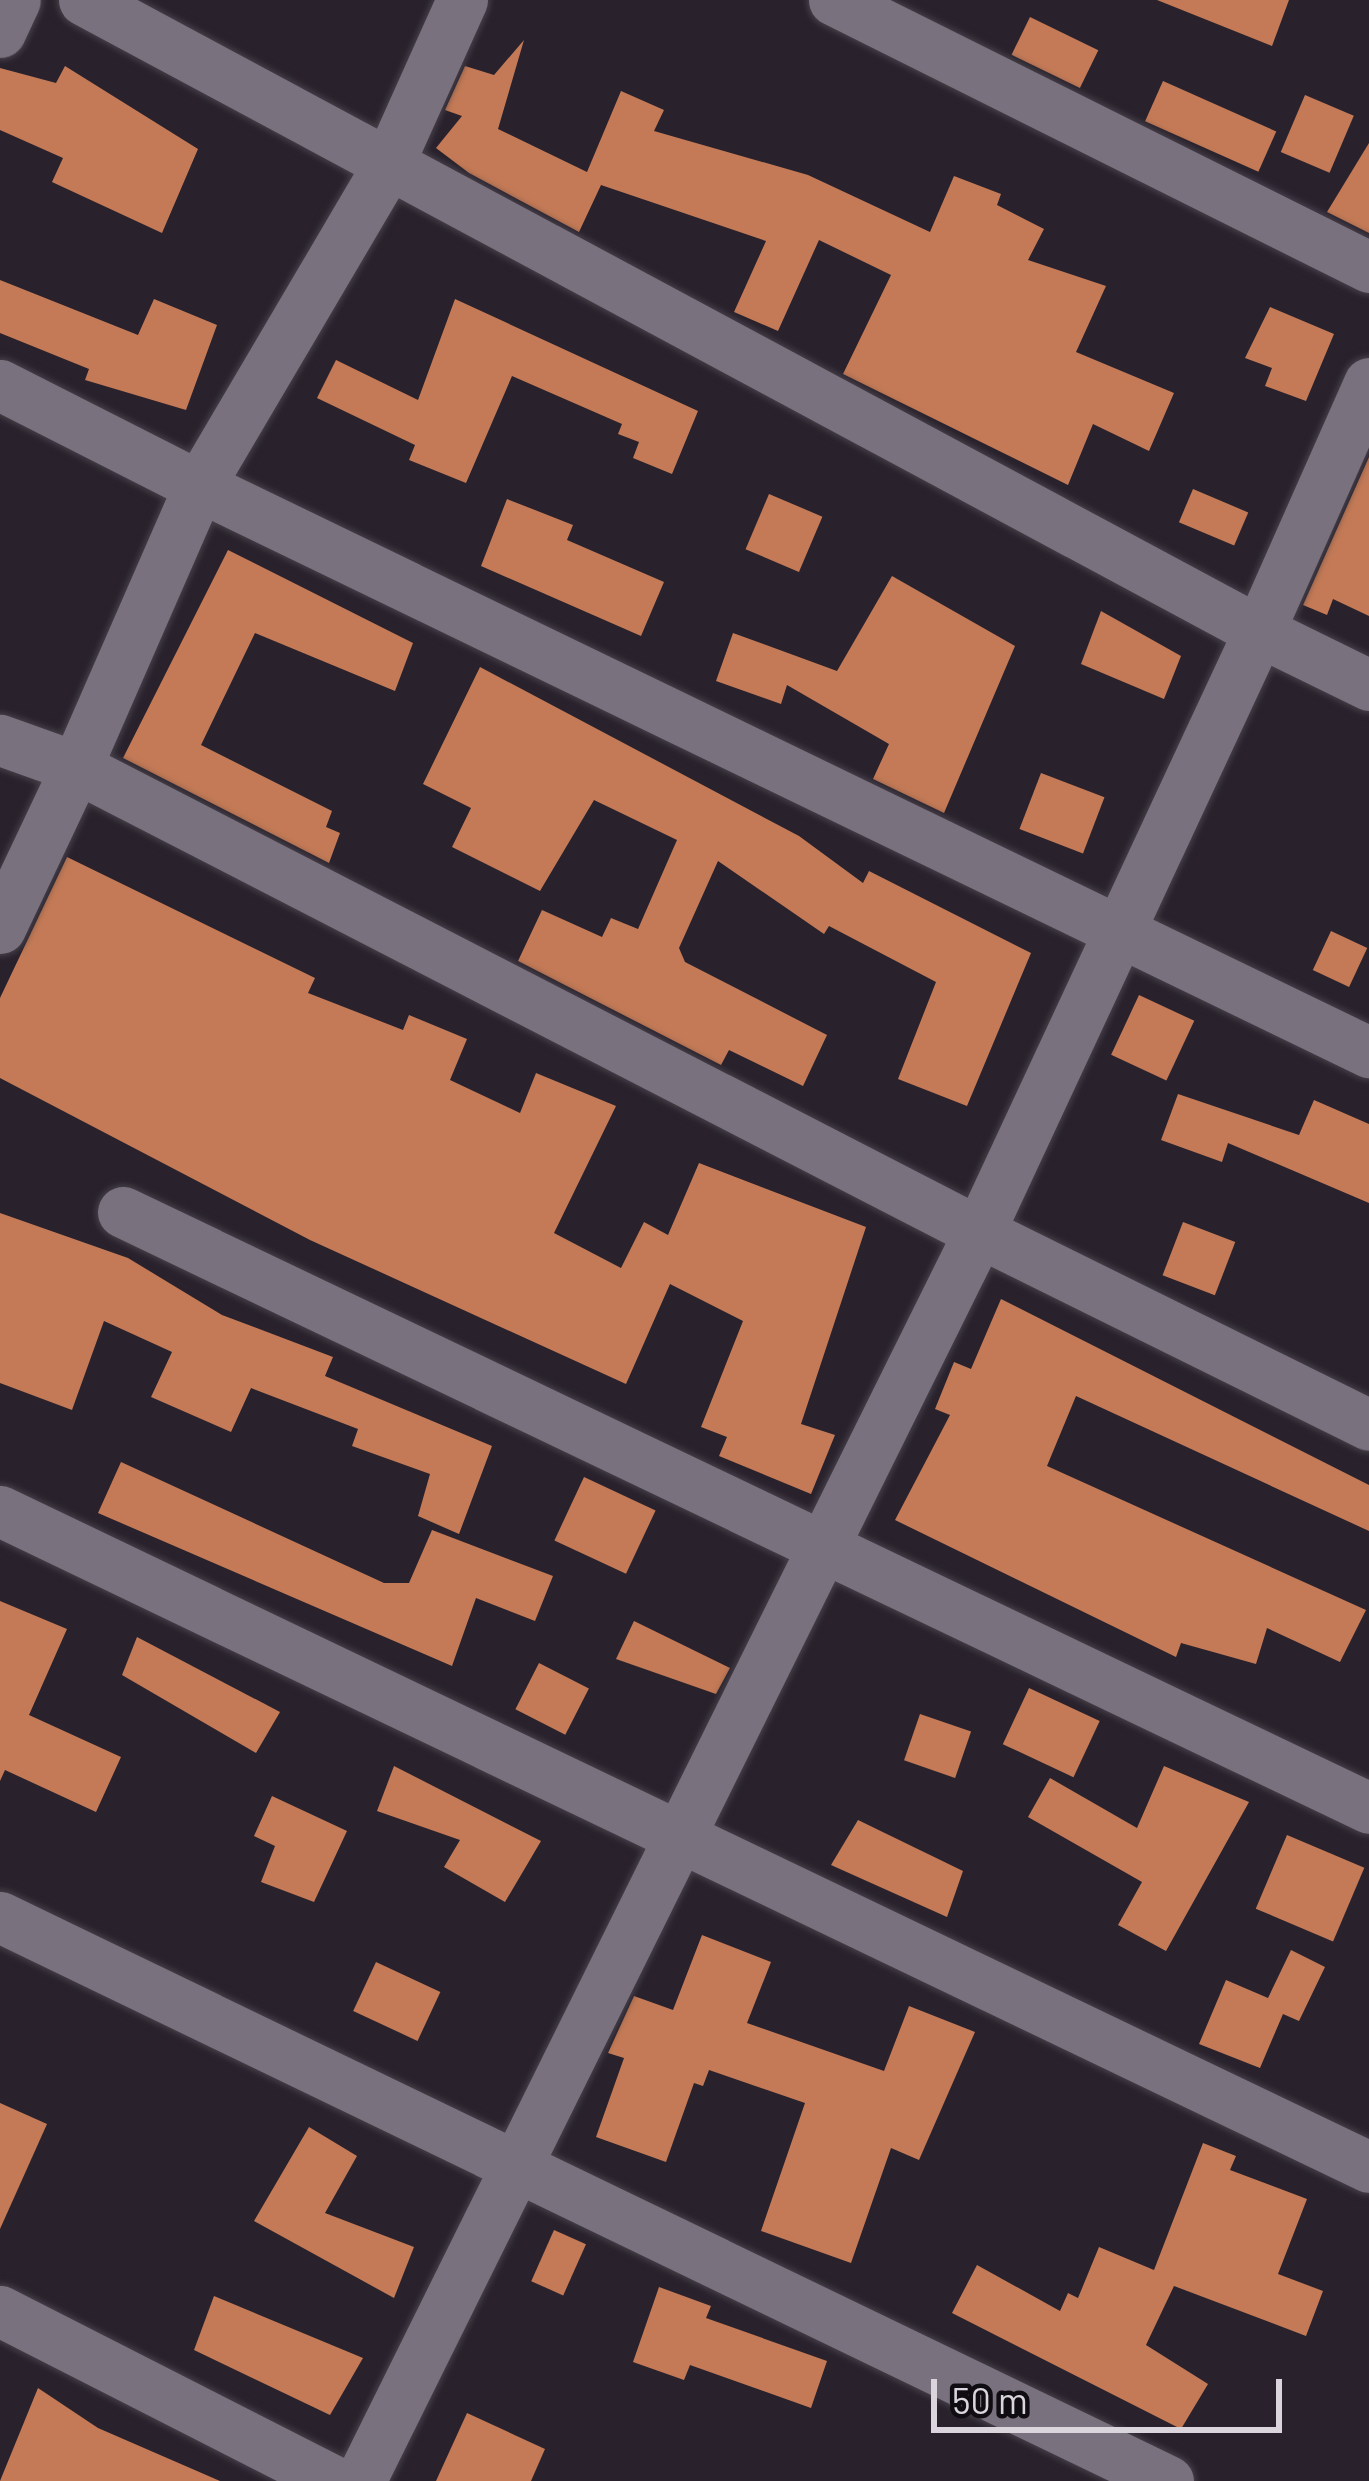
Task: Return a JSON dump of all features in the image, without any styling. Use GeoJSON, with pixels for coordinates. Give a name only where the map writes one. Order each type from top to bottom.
{"type":"FeatureCollection","features":[{"type":"Feature","properties":{"kind":"street"},"geometry":{"type":"LineString","coordinates":[[0,32],[15,0]]}},
{"type":"Feature","properties":{"kind":"street"},"geometry":{"type":"LineString","coordinates":[[84,0],[1259,631],[1369,685]]}},
{"type":"Feature","properties":{"kind":"street"},"geometry":{"type":"LineString","coordinates":[[0,928],[200,486],[388,165],[462,0]]}},
{"type":"Feature","properties":{"kind":"street"},"geometry":{"type":"LineString","coordinates":[[834,0],[1369,267]]}},
{"type":"Feature","properties":{"kind":"street"},"geometry":{"type":"LineString","coordinates":[[360,2481],[522,2169],[685,1837],[821,1540],[979,1232],[1369,383]]}},
{"type":"Feature","properties":{"kind":"street"},"geometry":{"type":"LineString","coordinates":[[0,386],[1369,1052]]}},
{"type":"Feature","properties":{"kind":"street"},"geometry":{"type":"LineString","coordinates":[[0,740],[76,766],[979,1232],[1369,1425]]}},
{"type":"Feature","properties":{"kind":"street"},"geometry":{"type":"LineString","coordinates":[[123,1212],[821,1540],[1369,1808]]}},
{"type":"Feature","properties":{"kind":"street"},"geometry":{"type":"LineString","coordinates":[[0,1511],[1369,2167]]}},
{"type":"Feature","properties":{"kind":"street"},"geometry":{"type":"LineString","coordinates":[[0,1917],[1168,2481]]}},
{"type":"Feature","properties":{"kind":"street"},"geometry":{"type":"LineString","coordinates":[[0,2311],[334,2481]]}},
{"type":"Feature","properties":{"kind":"building"},"geometry":{"type":"Polygon","coordinates":[[[1157,0],[1289,0],[1272,46],[1157,0]]]}},
{"type":"Feature","properties":{"kind":"building"},"geometry":{"type":"Polygon","coordinates":[[[1030,17],[1098,50],[1080,88],[1012,55],[1030,17]]]}},
{"type":"Feature","properties":{"kind":"building"},"geometry":{"type":"Polygon","coordinates":[[[524,40],[498,129],[587,172],[621,91],[664,110],[654,131],[808,175],[930,232],[954,176],[1001,194],[997,205],[1044,229],[1028,260],[1106,286],[1076,352],[1174,393],[1149,451],[1093,424],[1068,485],[843,374],[891,275],[819,240],[778,331],[734,312],[766,241],[601,185],[579,232],[469,173],[436,148],[462,116],[445,110],[465,66],[494,75],[524,40]]]}},
{"type":"Feature","properties":{"kind":"building"},"geometry":{"type":"Polygon","coordinates":[[[65,66],[198,149],[162,233],[52,182],[63,158],[0,130],[0,68],[56,83],[65,66]]]}},
{"type":"Feature","properties":{"kind":"building"},"geometry":{"type":"Polygon","coordinates":[[[1163,81],[1276,131],[1258,172],[1145,121],[1163,81]]]}},
{"type":"Feature","properties":{"kind":"building"},"geometry":{"type":"Polygon","coordinates":[[[1305,95],[1354,116],[1330,173],[1281,152],[1305,95]]]}},
{"type":"Feature","properties":{"kind":"building"},"geometry":{"type":"Polygon","coordinates":[[[1369,143],[1369,233],[1327,212],[1369,143]]]}},
{"type":"Feature","properties":{"kind":"building"},"geometry":{"type":"Polygon","coordinates":[[[0,280],[138,335],[154,299],[217,325],[186,410],[85,380],[89,369],[0,333],[0,280]]]}},
{"type":"Feature","properties":{"kind":"building"},"geometry":{"type":"Polygon","coordinates":[[[455,299],[698,411],[672,474],[633,458],[639,442],[618,434],[622,424],[512,376],[466,483],[409,460],[415,445],[317,398],[336,360],[418,400],[455,299]]]}},
{"type":"Feature","properties":{"kind":"building"},"geometry":{"type":"Polygon","coordinates":[[[1270,307],[1334,334],[1306,401],[1265,386],[1272,368],[1245,358],[1270,307]]]}},
{"type":"Feature","properties":{"kind":"building"},"geometry":{"type":"Polygon","coordinates":[[[1369,457],[1369,616],[1333,599],[1327,615],[1303,605],[1369,457]]]}},
{"type":"Feature","properties":{"kind":"building"},"geometry":{"type":"Polygon","coordinates":[[[1193,489],[1248,512],[1234,546],[1179,522],[1193,489]]]}},
{"type":"Feature","properties":{"kind":"building"},"geometry":{"type":"Polygon","coordinates":[[[769,494],[822,517],[799,572],[746,549],[769,494]]]}},
{"type":"Feature","properties":{"kind":"building"},"geometry":{"type":"Polygon","coordinates":[[[507,499],[573,525],[567,540],[664,582],[641,636],[481,566],[507,499]]]}},
{"type":"Feature","properties":{"kind":"building"},"geometry":{"type":"Polygon","coordinates":[[[228,550],[413,643],[395,691],[255,633],[201,745],[332,811],[326,827],[340,833],[329,863],[123,758],[228,550]]]}},
{"type":"Feature","properties":{"kind":"building"},"geometry":{"type":"Polygon","coordinates":[[[892,576],[1015,646],[944,813],[873,779],[889,744],[787,685],[781,704],[716,681],[733,633],[837,671],[892,576]]]}},
{"type":"Feature","properties":{"kind":"building"},"geometry":{"type":"Polygon","coordinates":[[[1101,611],[1181,656],[1164,699],[1081,664],[1101,611]]]}},
{"type":"Feature","properties":{"kind":"building"},"geometry":{"type":"Polygon","coordinates":[[[480,667],[799,836],[863,883],[869,871],[1031,953],[967,1106],[898,1079],[936,982],[829,926],[824,934],[718,861],[679,948],[685,962],[827,1035],[803,1086],[729,1050],[721,1065],[518,961],[542,910],[602,937],[611,918],[638,929],[677,840],[594,800],[540,891],[452,847],[471,808],[423,784],[480,667]]]}},
{"type":"Feature","properties":{"kind":"building"},"geometry":{"type":"Polygon","coordinates":[[[1041,773],[1104,797],[1083,853],[1019,829],[1041,773]]]}},
{"type":"Feature","properties":{"kind":"building"},"geometry":{"type":"Polygon","coordinates":[[[67,857],[315,978],[308,993],[403,1030],[409,1015],[467,1039],[450,1080],[520,1113],[536,1073],[616,1106],[554,1233],[621,1268],[644,1222],[668,1235],[699,1163],[866,1227],[801,1424],[835,1435],[811,1494],[719,1456],[727,1437],[701,1427],[743,1321],[670,1284],[626,1384],[310,1240],[0,1078],[0,998],[67,857]]]}},
{"type":"Feature","properties":{"kind":"building"},"geometry":{"type":"Polygon","coordinates":[[[1331,931],[1367,948],[1349,987],[1313,970],[1331,931]]]}},
{"type":"Feature","properties":{"kind":"building"},"geometry":{"type":"Polygon","coordinates":[[[1139,995],[1194,1021],[1166,1081],[1111,1055],[1139,995]]]}},
{"type":"Feature","properties":{"kind":"building"},"geometry":{"type":"Polygon","coordinates":[[[1178,1094],[1299,1135],[1314,1100],[1369,1124],[1369,1203],[1228,1143],[1222,1162],[1161,1140],[1178,1094]]]}},
{"type":"Feature","properties":{"kind":"building"},"geometry":{"type":"Polygon","coordinates":[[[0,1213],[128,1258],[222,1315],[333,1357],[325,1376],[492,1446],[459,1534],[418,1516],[430,1474],[352,1446],[358,1429],[251,1388],[231,1432],[151,1397],[172,1352],[104,1321],[72,1410],[0,1383],[0,1213]]]}},
{"type":"Feature","properties":{"kind":"building"},"geometry":{"type":"Polygon","coordinates":[[[1183,1222],[1235,1242],[1215,1295],[1163,1275],[1183,1222]]]}},
{"type":"Feature","properties":{"kind":"building"},"geometry":{"type":"Polygon","coordinates":[[[1001,1299],[1369,1485],[1369,1531],[1076,1396],[1047,1466],[1366,1610],[1340,1662],[1267,1628],[1256,1664],[1181,1643],[1176,1657],[895,1520],[950,1415],[935,1409],[954,1362],[971,1369],[1001,1299]]]}},
{"type":"Feature","properties":{"kind":"building"},"geometry":{"type":"Polygon","coordinates":[[[121,1462],[384,1583],[409,1583],[432,1530],[553,1576],[535,1621],[476,1598],[452,1666],[98,1513],[121,1462]]]}},
{"type":"Feature","properties":{"kind":"building"},"geometry":{"type":"Polygon","coordinates":[[[584,1477],[656,1510],[626,1574],[554,1540],[584,1477]]]}},
{"type":"Feature","properties":{"kind":"building"},"geometry":{"type":"Polygon","coordinates":[[[0,1601],[67,1629],[29,1715],[121,1757],[96,1812],[5,1770],[0,1781],[0,1601]]]}},
{"type":"Feature","properties":{"kind":"building"},"geometry":{"type":"Polygon","coordinates":[[[634,1621],[730,1668],[716,1694],[616,1659],[634,1621]]]}},
{"type":"Feature","properties":{"kind":"building"},"geometry":{"type":"Polygon","coordinates":[[[137,1637],[280,1712],[256,1753],[122,1675],[137,1637]]]}},
{"type":"Feature","properties":{"kind":"building"},"geometry":{"type":"Polygon","coordinates":[[[539,1663],[589,1688],[565,1735],[515,1709],[539,1663]]]}},
{"type":"Feature","properties":{"kind":"building"},"geometry":{"type":"Polygon","coordinates":[[[1029,1688],[1100,1721],[1073,1777],[1003,1744],[1029,1688]]]}},
{"type":"Feature","properties":{"kind":"building"},"geometry":{"type":"Polygon","coordinates":[[[920,1714],[971,1732],[955,1778],[904,1760],[920,1714]]]}},
{"type":"Feature","properties":{"kind":"building"},"geometry":{"type":"Polygon","coordinates":[[[394,1766],[541,1841],[505,1902],[444,1867],[460,1840],[377,1811],[394,1766]]]}},
{"type":"Feature","properties":{"kind":"building"},"geometry":{"type":"Polygon","coordinates":[[[1164,1766],[1249,1802],[1166,1951],[1118,1925],[1142,1882],[1028,1817],[1050,1778],[1137,1828],[1164,1766]]]}},
{"type":"Feature","properties":{"kind":"building"},"geometry":{"type":"Polygon","coordinates":[[[272,1796],[347,1831],[314,1902],[261,1882],[275,1846],[254,1836],[272,1796]]]}},
{"type":"Feature","properties":{"kind":"building"},"geometry":{"type":"Polygon","coordinates":[[[858,1820],[963,1871],[947,1917],[831,1865],[858,1820]]]}},
{"type":"Feature","properties":{"kind":"building"},"geometry":{"type":"Polygon","coordinates":[[[1287,1835],[1364,1868],[1333,1941],[1256,1909],[1287,1835]]]}},
{"type":"Feature","properties":{"kind":"building"},"geometry":{"type":"Polygon","coordinates":[[[702,1935],[771,1962],[747,2023],[884,2071],[909,2006],[975,2032],[919,2160],[891,2148],[851,2263],[761,2231],[805,2103],[709,2070],[703,2086],[694,2083],[666,2162],[596,2137],[624,2058],[608,2053],[634,1996],[673,2010],[702,1935]]]}},
{"type":"Feature","properties":{"kind":"building"},"geometry":{"type":"Polygon","coordinates":[[[1291,1950],[1325,1967],[1299,2021],[1283,2014],[1260,2068],[1199,2044],[1226,1980],[1268,1998],[1291,1950]]]}},
{"type":"Feature","properties":{"kind":"building"},"geometry":{"type":"Polygon","coordinates":[[[376,1962],[440,1992],[418,2041],[353,2011],[376,1962]]]}},
{"type":"Feature","properties":{"kind":"building"},"geometry":{"type":"Polygon","coordinates":[[[0,2103],[47,2124],[0,2229],[0,2103]]]}},
{"type":"Feature","properties":{"kind":"building"},"geometry":{"type":"Polygon","coordinates":[[[309,2127],[357,2156],[325,2213],[414,2247],[394,2298],[254,2221],[309,2127]]]}},
{"type":"Feature","properties":{"kind":"building"},"geometry":{"type":"Polygon","coordinates":[[[1203,2143],[1236,2156],[1230,2170],[1307,2199],[1278,2274],[1323,2291],[1306,2336],[1174,2286],[1146,2345],[1208,2384],[1181,2429],[952,2313],[977,2265],[1060,2311],[1068,2293],[1078,2298],[1099,2247],[1154,2270],[1203,2143]]]}},
{"type":"Feature","properties":{"kind":"building"},"geometry":{"type":"Polygon","coordinates":[[[554,2230],[586,2244],[563,2295],[531,2281],[554,2230]]]}},
{"type":"Feature","properties":{"kind":"building"},"geometry":{"type":"Polygon","coordinates":[[[659,2287],[711,2306],[706,2318],[827,2361],[811,2408],[690,2365],[684,2380],[633,2362],[659,2287]]]}},
{"type":"Feature","properties":{"kind":"building"},"geometry":{"type":"Polygon","coordinates":[[[214,2296],[363,2358],[330,2415],[194,2350],[214,2296]]]}},
{"type":"Feature","properties":{"kind":"building"},"geometry":{"type":"Polygon","coordinates":[[[38,2388],[98,2428],[220,2481],[0,2481],[38,2388]]]}},
{"type":"Feature","properties":{"kind":"building"},"geometry":{"type":"Polygon","coordinates":[[[467,2413],[545,2449],[531,2481],[436,2481],[467,2413]]]}}]}
